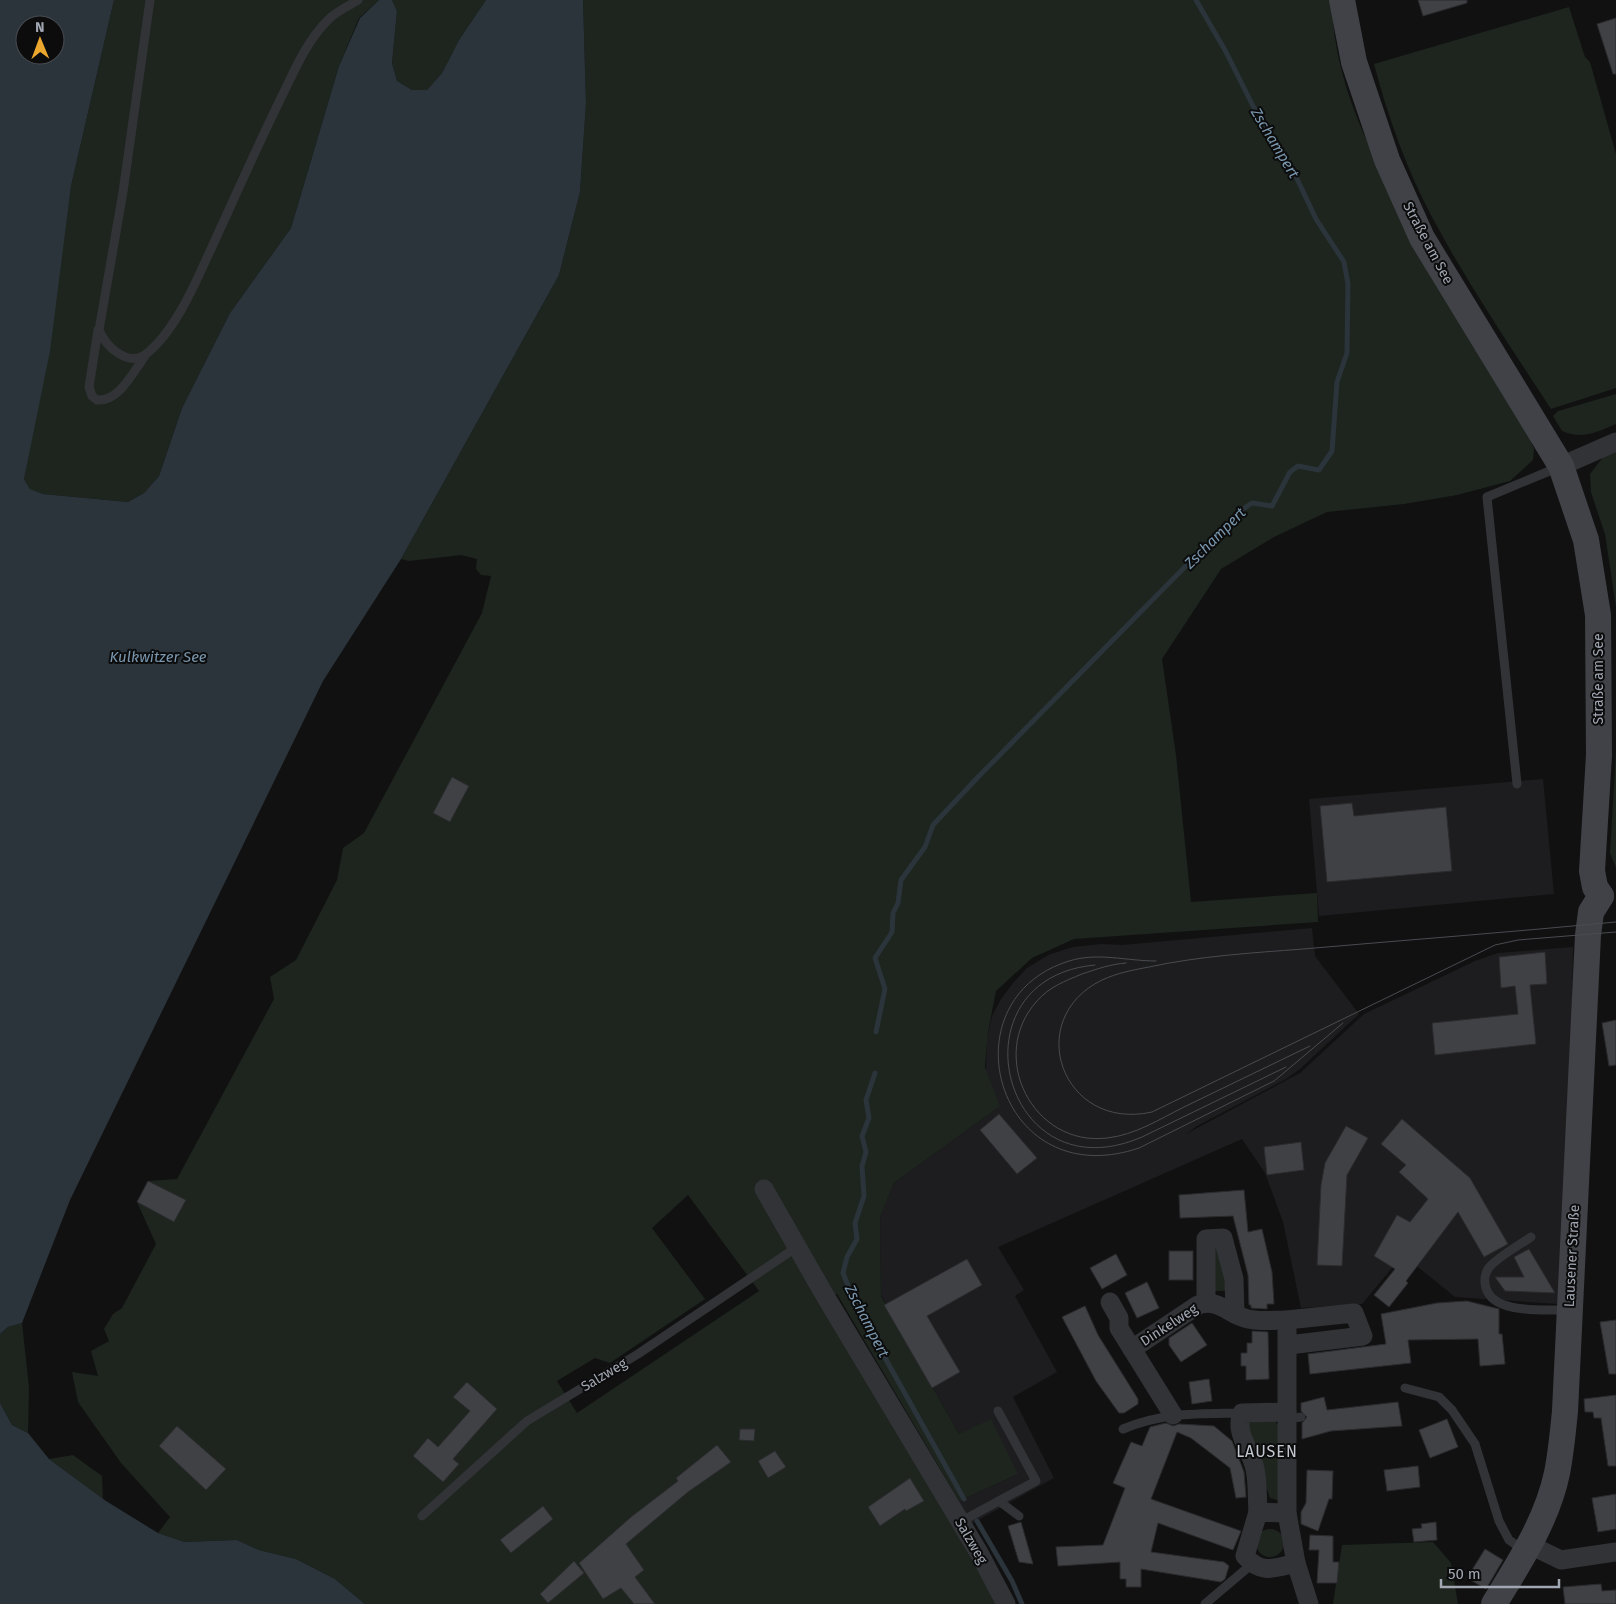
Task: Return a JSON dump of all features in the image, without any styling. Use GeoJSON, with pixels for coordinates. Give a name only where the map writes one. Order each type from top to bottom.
{"type":"FeatureCollection","features":[{"type":"Feature","properties":{"kind":"main road","name":"Straße am See"},"geometry":{"type":"LineString","coordinates":[[1342,0],[1354,62],[1368,110],[1387,160],[1422,238],[1561,466],[1586,540],[1598,615],[1598,755],[1592,871],[1595,887],[1608,898]]}},
{"type":"Feature","properties":{"kind":"main road","name":"Lausener Straße"},"geometry":{"type":"LineString","coordinates":[[1494,1604],[1528,1548],[1546,1511],[1557,1473],[1565,1411],[1588,935],[1591,912],[1608,898]]}},
{"type":"Feature","properties":{"kind":"street"},"geometry":{"type":"LineString","coordinates":[[1561,466],[1616,442]]}},
{"type":"Feature","properties":{"kind":"street","name":"Salzweg"},"geometry":{"type":"LineString","coordinates":[[764,1189],[960,1522],[1006,1604]]}},
{"type":"Feature","properties":{"kind":"street","name":"Dinkelweg"},"geometry":{"type":"LineString","coordinates":[[1206,1302],[1206,1239],[1223,1238],[1234,1279],[1235,1314]]}},
{"type":"Feature","properties":{"kind":"street","name":"Dinkelweg"},"geometry":{"type":"LineString","coordinates":[[1110,1302],[1119,1318],[1119,1328],[1173,1415]]}},
{"type":"Feature","properties":{"kind":"street","name":"Dinkelweg"},"geometry":{"type":"LineString","coordinates":[[1132,1349],[1198,1305],[1206,1302],[1215,1303],[1251,1320],[1287,1320],[1354,1313],[1363,1336],[1289,1345]]}},
{"type":"Feature","properties":{"kind":"street"},"geometry":{"type":"LineString","coordinates":[[1287,1320],[1292,1416],[1287,1512],[1296,1563],[1309,1604]]}},
{"type":"Feature","properties":{"kind":"street"},"geometry":{"type":"LineString","coordinates":[[1292,1416],[1242,1413],[1239,1420],[1240,1432],[1255,1469],[1258,1512],[1246,1556],[1252,1564],[1264,1569],[1296,1563]]}},
{"type":"Feature","properties":{"kind":"street"},"geometry":{"type":"LineString","coordinates":[[1258,1512],[1287,1512]]}},
{"type":"Feature","properties":{"kind":"street"},"geometry":{"type":"LineString","coordinates":[[1528,1548],[1562,1560],[1616,1552]]}},
{"type":"Feature","properties":{"kind":"lane"},"geometry":{"type":"LineString","coordinates":[[150,0],[123,192],[89,387],[92,396],[97,400],[111,398],[121,389],[146,354],[173,323],[192,293],[262,135],[310,42],[330,18],[358,0]]}},
{"type":"Feature","properties":{"kind":"lane"},"geometry":{"type":"LineString","coordinates":[[98,330],[104,342],[124,356],[138,358],[146,354]]}},
{"type":"Feature","properties":{"kind":"lane"},"geometry":{"type":"LineString","coordinates":[[1517,784],[1487,497],[1561,466]]}},
{"type":"Feature","properties":{"kind":"lane"},"geometry":{"type":"LineString","coordinates":[[1531,1237],[1488,1268],[1484,1281],[1488,1295],[1501,1304],[1513,1308],[1570,1310]]}},
{"type":"Feature","properties":{"kind":"lane","name":"Salzweg"},"geometry":{"type":"LineString","coordinates":[[422,1516],[528,1421],[638,1354],[797,1247]]}},
{"type":"Feature","properties":{"kind":"lane"},"geometry":{"type":"LineString","coordinates":[[1406,1388],[1439,1397],[1452,1410],[1475,1444],[1499,1521],[1509,1540],[1528,1548]]}},
{"type":"Feature","properties":{"kind":"lane"},"geometry":{"type":"LineString","coordinates":[[960,1522],[1036,1480],[998,1411]]}},
{"type":"Feature","properties":{"kind":"lane"},"geometry":{"type":"LineString","coordinates":[[1123,1429],[1146,1419],[1173,1415],[1242,1413]]}},
{"type":"Feature","properties":{"kind":"lane"},"geometry":{"type":"LineString","coordinates":[[999,1500],[1018,1516]]}},
{"type":"Feature","properties":{"kind":"lane"},"geometry":{"type":"LineString","coordinates":[[1205,1604],[1252,1564]]}},
{"type":"Feature","properties":{"kind":"shaded area"},"geometry":{"type":"Polygon","coordinates":[[[114,0],[379,0],[359,18],[339,66],[291,228],[230,313],[182,408],[159,476],[144,493],[128,502],[43,494],[30,489],[24,479],[71,186],[114,0]]]}},
{"type":"Feature","properties":{"kind":"shaded area"},"geometry":{"type":"Polygon","coordinates":[[[392,0],[486,0],[459,40],[442,73],[427,90],[412,90],[397,81],[392,63],[397,11],[392,0]]]}},
{"type":"Feature","properties":{"kind":"shaded area"},"geometry":{"type":"Polygon","coordinates":[[[583,0],[1332,0],[1335,36],[1342,71],[1352,104],[1366,137],[1381,170],[1534,449],[1533,460],[1510,481],[1457,495],[1404,504],[1327,512],[1274,537],[1221,569],[1162,659],[1176,755],[1191,902],[1317,893],[1318,922],[1074,939],[1032,958],[996,991],[988,1032],[985,1067],[1000,1106],[894,1183],[880,1217],[881,1296],[959,1434],[991,1419],[1018,1474],[959,1501],[837,1294],[821,1295],[884,1413],[953,1527],[996,1604],[365,1604],[335,1579],[296,1559],[259,1550],[237,1540],[183,1542],[158,1533],[170,1517],[121,1463],[78,1402],[72,1372],[98,1376],[91,1351],[109,1341],[104,1329],[113,1314],[122,1308],[156,1244],[137,1202],[174,1222],[186,1200],[148,1181],[177,1179],[274,999],[270,977],[296,960],[337,880],[343,848],[364,833],[482,613],[491,576],[481,575],[476,569],[477,559],[461,555],[409,561],[401,559],[559,275],[580,192],[586,103],[583,0]],[[688,1195],[652,1228],[705,1299],[610,1363],[595,1358],[557,1381],[577,1413],[759,1291],[688,1195]]]}},
{"type":"Feature","properties":{"kind":"shaded area"},"geometry":{"type":"Polygon","coordinates":[[[1569,7],[1585,57],[1590,62],[1616,154],[1616,388],[1551,409],[1474,290],[1432,217],[1414,180],[1399,142],[1374,64],[1569,7]]]}},
{"type":"Feature","properties":{"kind":"shaded area"},"geometry":{"type":"Polygon","coordinates":[[[1616,394],[1616,424],[1596,432],[1583,435],[1569,434],[1562,431],[1553,416],[1558,411],[1616,394]]]}},
{"type":"Feature","properties":{"kind":"shaded area"},"geometry":{"type":"Polygon","coordinates":[[[1616,451],[1616,607],[1605,534],[1591,492],[1590,474],[1604,456],[1616,451]]]}},
{"type":"Feature","properties":{"kind":"shaded area"},"geometry":{"type":"Polygon","coordinates":[[[1616,751],[1616,868],[1610,853],[1616,751]]]}},
{"type":"Feature","properties":{"kind":"shaded area"},"geometry":{"type":"Polygon","coordinates":[[[1543,779],[1554,894],[1319,916],[1309,799],[1543,779]]]}},
{"type":"Feature","properties":{"kind":"shaded area"},"geometry":{"type":"Polygon","coordinates":[[[1312,928],[1315,956],[1359,1014],[1300,1069],[1286,1079],[1197,1126],[1186,1134],[1300,1073],[1364,1014],[1475,961],[1498,953],[1573,947],[1571,1068],[1558,1304],[1455,1297],[1403,1255],[1362,1304],[1301,1308],[1283,1222],[1265,1173],[1242,1139],[998,1247],[1024,1290],[1015,1296],[1057,1372],[1013,1397],[1054,1478],[971,1524],[959,1501],[1018,1474],[959,1434],[881,1295],[880,1216],[894,1183],[997,1108],[986,1070],[987,1037],[992,1016],[1001,999],[1013,983],[1027,968],[1048,955],[1073,947],[1101,944],[1122,945],[1312,928]]]}},
{"type":"Feature","properties":{"kind":"shaded area"},"geometry":{"type":"Polygon","coordinates":[[[1210,1242],[1219,1242],[1229,1291],[1215,1291],[1210,1242]]]}},
{"type":"Feature","properties":{"kind":"shaded area"},"geometry":{"type":"Polygon","coordinates":[[[22,1323],[29,1387],[28,1433],[12,1425],[0,1403],[0,1334],[8,1327],[22,1323]]]}},
{"type":"Feature","properties":{"kind":"shaded area"},"geometry":{"type":"Polygon","coordinates":[[[1252,1420],[1274,1420],[1278,1425],[1280,1498],[1277,1500],[1270,1498],[1248,1431],[1249,1422],[1252,1420]]]}},
{"type":"Feature","properties":{"kind":"shaded area"},"geometry":{"type":"Polygon","coordinates":[[[73,1455],[102,1476],[103,1499],[49,1459],[73,1455]]]}},
{"type":"Feature","properties":{"kind":"shaded area"},"geometry":{"type":"Polygon","coordinates":[[[1270,1529],[1280,1533],[1284,1543],[1280,1553],[1270,1557],[1260,1553],[1256,1543],[1260,1533],[1270,1529]]]}},
{"type":"Feature","properties":{"kind":"shaded area"},"geometry":{"type":"Polygon","coordinates":[[[1433,1542],[1451,1563],[1458,1604],[1333,1604],[1342,1545],[1433,1542]]]}},
{"type":"Feature","properties":{"kind":"water","name":"Kulkwitzer See"},"geometry":{"type":"Polygon","coordinates":[[[0,0],[114,0],[71,186],[50,351],[24,479],[30,489],[43,494],[128,502],[144,493],[159,476],[182,408],[230,313],[291,228],[339,66],[360,18],[379,0],[392,0],[397,11],[392,63],[397,81],[412,90],[427,90],[442,73],[459,40],[486,0],[583,0],[586,103],[580,192],[559,275],[401,559],[323,681],[70,1200],[22,1323],[8,1327],[0,1334],[0,0]]]}},
{"type":"Feature","properties":{"kind":"water"},"geometry":{"type":"Polygon","coordinates":[[[0,1403],[12,1425],[28,1433],[49,1459],[106,1501],[158,1533],[184,1542],[237,1540],[259,1550],[296,1559],[335,1579],[365,1604],[0,1604],[0,1403]]]}},
{"type":"Feature","properties":{"kind":"building"},"geometry":{"type":"Polygon","coordinates":[[[1418,0],[1467,0],[1467,3],[1423,16],[1418,0]]]}},
{"type":"Feature","properties":{"kind":"building"},"geometry":{"type":"Polygon","coordinates":[[[1616,18],[1616,74],[1613,74],[1597,24],[1616,18]]]}},
{"type":"Feature","properties":{"kind":"building"},"geometry":{"type":"Polygon","coordinates":[[[452,777],[469,786],[450,822],[433,813],[452,777]]]}},
{"type":"Feature","properties":{"kind":"building"},"geometry":{"type":"Polygon","coordinates":[[[1352,803],[1354,816],[1446,807],[1452,871],[1327,882],[1320,806],[1352,803]]]}},
{"type":"Feature","properties":{"kind":"building"},"geometry":{"type":"Polygon","coordinates":[[[1545,952],[1547,984],[1530,985],[1536,1044],[1435,1055],[1432,1023],[1518,1014],[1515,986],[1501,988],[1499,957],[1545,952]]]}},
{"type":"Feature","properties":{"kind":"building"},"geometry":{"type":"Polygon","coordinates":[[[1616,1020],[1616,1065],[1609,1066],[1602,1023],[1616,1020]]]}},
{"type":"Feature","properties":{"kind":"building"},"geometry":{"type":"Polygon","coordinates":[[[999,1114],[1037,1158],[1017,1174],[980,1130],[999,1114]]]}},
{"type":"Feature","properties":{"kind":"building"},"geometry":{"type":"Polygon","coordinates":[[[1402,1119],[1470,1178],[1508,1244],[1484,1257],[1458,1212],[1406,1281],[1408,1283],[1389,1307],[1374,1295],[1395,1269],[1374,1256],[1397,1215],[1410,1222],[1428,1199],[1399,1172],[1406,1165],[1381,1144],[1402,1119]]]}},
{"type":"Feature","properties":{"kind":"building"},"geometry":{"type":"Polygon","coordinates":[[[1346,1126],[1368,1138],[1347,1175],[1342,1266],[1317,1265],[1321,1185],[1325,1163],[1346,1126]]]}},
{"type":"Feature","properties":{"kind":"building"},"geometry":{"type":"Polygon","coordinates":[[[1301,1142],[1304,1170],[1267,1175],[1264,1147],[1301,1142]]]}},
{"type":"Feature","properties":{"kind":"building"},"geometry":{"type":"Polygon","coordinates":[[[148,1181],[186,1200],[174,1222],[137,1202],[148,1181]]]}},
{"type":"Feature","properties":{"kind":"building"},"geometry":{"type":"Polygon","coordinates":[[[1244,1190],[1248,1232],[1262,1229],[1272,1272],[1274,1304],[1267,1304],[1267,1309],[1251,1308],[1251,1305],[1249,1305],[1248,1275],[1233,1216],[1180,1218],[1179,1195],[1244,1190]]]}},
{"type":"Feature","properties":{"kind":"building"},"geometry":{"type":"Polygon","coordinates":[[[1529,1249],[1555,1293],[1505,1291],[1495,1277],[1524,1277],[1514,1257],[1529,1249]]]}},
{"type":"Feature","properties":{"kind":"building"},"geometry":{"type":"Polygon","coordinates":[[[1169,1251],[1193,1251],[1193,1280],[1169,1280],[1169,1251]]]}},
{"type":"Feature","properties":{"kind":"building"},"geometry":{"type":"Polygon","coordinates":[[[1116,1254],[1127,1275],[1102,1289],[1090,1268],[1116,1254]]]}},
{"type":"Feature","properties":{"kind":"building"},"geometry":{"type":"Polygon","coordinates":[[[967,1259],[982,1285],[927,1316],[960,1372],[932,1388],[884,1305],[967,1259]]]}},
{"type":"Feature","properties":{"kind":"building"},"geometry":{"type":"Polygon","coordinates":[[[1147,1282],[1159,1308],[1137,1318],[1125,1293],[1147,1282]]]}},
{"type":"Feature","properties":{"kind":"building"},"geometry":{"type":"Polygon","coordinates":[[[1467,1301],[1499,1309],[1499,1334],[1502,1334],[1505,1364],[1480,1366],[1478,1339],[1408,1340],[1411,1363],[1310,1374],[1308,1354],[1386,1344],[1381,1314],[1437,1303],[1467,1301]]]}},
{"type":"Feature","properties":{"kind":"building"},"geometry":{"type":"Polygon","coordinates":[[[1085,1306],[1098,1335],[1138,1399],[1138,1404],[1124,1413],[1119,1413],[1096,1381],[1062,1317],[1085,1306]]]}},
{"type":"Feature","properties":{"kind":"building"},"geometry":{"type":"Polygon","coordinates":[[[1616,1320],[1616,1374],[1609,1374],[1600,1322],[1616,1320]]]}},
{"type":"Feature","properties":{"kind":"building"},"geometry":{"type":"Polygon","coordinates":[[[1192,1323],[1207,1345],[1181,1362],[1169,1345],[1169,1338],[1192,1323]]]}},
{"type":"Feature","properties":{"kind":"building"},"geometry":{"type":"Polygon","coordinates":[[[1252,1331],[1268,1332],[1269,1379],[1246,1380],[1246,1366],[1241,1366],[1241,1353],[1247,1353],[1247,1343],[1252,1343],[1252,1331]]]}},
{"type":"Feature","properties":{"kind":"building"},"geometry":{"type":"Polygon","coordinates":[[[1209,1379],[1212,1401],[1192,1404],[1189,1382],[1209,1379]]]}},
{"type":"Feature","properties":{"kind":"building"},"geometry":{"type":"Polygon","coordinates":[[[467,1382],[497,1409],[453,1459],[459,1464],[443,1482],[413,1456],[428,1438],[438,1447],[470,1411],[453,1397],[467,1382]]]}},
{"type":"Feature","properties":{"kind":"building"},"geometry":{"type":"Polygon","coordinates":[[[1616,1395],[1616,1466],[1608,1466],[1601,1418],[1594,1418],[1593,1412],[1585,1412],[1584,1399],[1616,1395]]]}},
{"type":"Feature","properties":{"kind":"building"},"geometry":{"type":"Polygon","coordinates":[[[1324,1397],[1327,1410],[1398,1402],[1402,1426],[1331,1431],[1302,1439],[1302,1423],[1307,1417],[1301,1411],[1301,1403],[1324,1397]]]}},
{"type":"Feature","properties":{"kind":"building"},"geometry":{"type":"Polygon","coordinates":[[[1447,1419],[1458,1447],[1430,1458],[1419,1430],[1447,1419]]]}},
{"type":"Feature","properties":{"kind":"building"},"geometry":{"type":"Polygon","coordinates":[[[1166,1423],[1173,1426],[1179,1424],[1214,1426],[1232,1441],[1244,1472],[1246,1497],[1236,1498],[1230,1468],[1191,1438],[1177,1432],[1151,1499],[1241,1531],[1233,1550],[1158,1523],[1151,1552],[1224,1562],[1229,1566],[1225,1579],[1221,1582],[1141,1569],[1141,1587],[1126,1587],[1126,1579],[1120,1579],[1120,1562],[1058,1566],[1056,1547],[1103,1545],[1125,1488],[1113,1483],[1131,1442],[1142,1446],[1150,1427],[1166,1423]]]}},
{"type":"Feature","properties":{"kind":"building"},"geometry":{"type":"Polygon","coordinates":[[[177,1426],[226,1469],[206,1490],[159,1446],[177,1426]]]}},
{"type":"Feature","properties":{"kind":"building"},"geometry":{"type":"Polygon","coordinates":[[[740,1429],[755,1429],[754,1441],[739,1440],[740,1429]]]}},
{"type":"Feature","properties":{"kind":"building"},"geometry":{"type":"Polygon","coordinates":[[[717,1445],[731,1462],[688,1492],[626,1544],[644,1570],[635,1577],[655,1604],[634,1604],[621,1588],[603,1599],[579,1563],[631,1517],[678,1481],[676,1478],[717,1445]]]}},
{"type":"Feature","properties":{"kind":"building"},"geometry":{"type":"Polygon","coordinates":[[[775,1451],[786,1467],[768,1478],[758,1461],[775,1451]]]}},
{"type":"Feature","properties":{"kind":"building"},"geometry":{"type":"Polygon","coordinates":[[[1418,1466],[1420,1487],[1387,1491],[1384,1470],[1418,1466]]]}},
{"type":"Feature","properties":{"kind":"building"},"geometry":{"type":"Polygon","coordinates":[[[1307,1470],[1333,1471],[1332,1499],[1329,1499],[1318,1531],[1301,1524],[1301,1512],[1306,1503],[1307,1470]]]}},
{"type":"Feature","properties":{"kind":"building"},"geometry":{"type":"Polygon","coordinates":[[[910,1478],[924,1501],[906,1511],[905,1509],[880,1526],[868,1507],[910,1478]]]}},
{"type":"Feature","properties":{"kind":"building"},"geometry":{"type":"Polygon","coordinates":[[[1616,1494],[1616,1529],[1598,1532],[1592,1498],[1616,1494]]]}},
{"type":"Feature","properties":{"kind":"building"},"geometry":{"type":"Polygon","coordinates":[[[543,1506],[553,1519],[511,1553],[500,1540],[543,1506]]]}},
{"type":"Feature","properties":{"kind":"building"},"geometry":{"type":"Polygon","coordinates":[[[1021,1522],[1033,1564],[1019,1562],[1008,1526],[1021,1522]]]}},
{"type":"Feature","properties":{"kind":"building"},"geometry":{"type":"Polygon","coordinates":[[[1436,1522],[1437,1540],[1414,1542],[1412,1529],[1422,1528],[1421,1524],[1436,1522]]]}},
{"type":"Feature","properties":{"kind":"building"},"geometry":{"type":"Polygon","coordinates":[[[1310,1535],[1333,1536],[1333,1562],[1339,1562],[1337,1583],[1317,1583],[1319,1550],[1309,1550],[1310,1535]]]}},
{"type":"Feature","properties":{"kind":"building"},"geometry":{"type":"Polygon","coordinates":[[[1485,1549],[1503,1560],[1486,1589],[1467,1578],[1485,1549]]]}},
{"type":"Feature","properties":{"kind":"building"},"geometry":{"type":"Polygon","coordinates":[[[574,1561],[584,1573],[548,1603],[540,1594],[574,1561]]]}},
{"type":"Feature","properties":{"kind":"building"},"geometry":{"type":"Polygon","coordinates":[[[1601,1584],[1602,1591],[1616,1590],[1616,1604],[1565,1604],[1563,1587],[1601,1584]]]}},
{"type":"Feature","properties":{"kind":"waterway","name":"Zschampert"},"geometry":{"type":"LineString","coordinates":[[876,1032],[885,989],[875,958],[892,932],[893,913],[898,903],[901,880],[925,847],[933,825],[1240,511],[1252,503],[1272,506],[1290,472],[1298,466],[1319,470],[1332,451],[1337,382],[1347,353],[1348,284],[1344,262],[1316,219],[1291,166],[1253,106],[1226,52],[1196,0]]}},
{"type":"Feature","properties":{"kind":"waterway","name":"Zschampert"},"geometry":{"type":"LineString","coordinates":[[875,1073],[866,1100],[869,1118],[862,1136],[866,1152],[862,1166],[864,1196],[855,1223],[857,1239],[847,1257],[843,1273],[856,1306],[964,1499]]}},
{"type":"Feature","properties":{"kind":"waterway","name":"Zschampert"},"geometry":{"type":"LineString","coordinates":[[977,1521],[1012,1581],[1022,1604]]}},
{"type":"Feature","properties":{"kind":"tram line"},"geometry":{"type":"LineString","coordinates":[[1616,922],[1226,955],[1168,963],[1113,975],[1102,980],[1077,998],[1063,1020],[1059,1044],[1063,1068],[1076,1089],[1095,1105],[1121,1114],[1152,1112],[1495,945],[1518,940],[1616,932]]}},
{"type":"Feature","properties":{"kind":"tram line"},"geometry":{"type":"LineString","coordinates":[[1156,961],[1101,957],[1080,958],[1069,961],[1030,982],[1007,1013],[998,1050],[1004,1087],[1021,1120],[1050,1145],[1090,1155],[1139,1148],[1274,1081],[1343,1023]]}},
{"type":"Feature","properties":{"kind":"tram line"},"geometry":{"type":"LineString","coordinates":[[1126,963],[1093,970],[1058,985],[1037,1001],[1023,1023],[1016,1047],[1018,1071],[1026,1094],[1039,1113],[1058,1128],[1081,1137],[1107,1138],[1127,1134],[1310,1046]]}},
{"type":"Feature","properties":{"kind":"tram line"},"geometry":{"type":"LineString","coordinates":[[1095,965],[1049,979],[1021,1006],[1009,1041],[1011,1079],[1027,1113],[1055,1138],[1094,1148],[1142,1137],[1286,1067]]}},
{"type":"Feature","properties":{"kind":"district","name":"LAUSEN"},"geometry":{"type":"Point","coordinates":[1267,1451]}}]}
